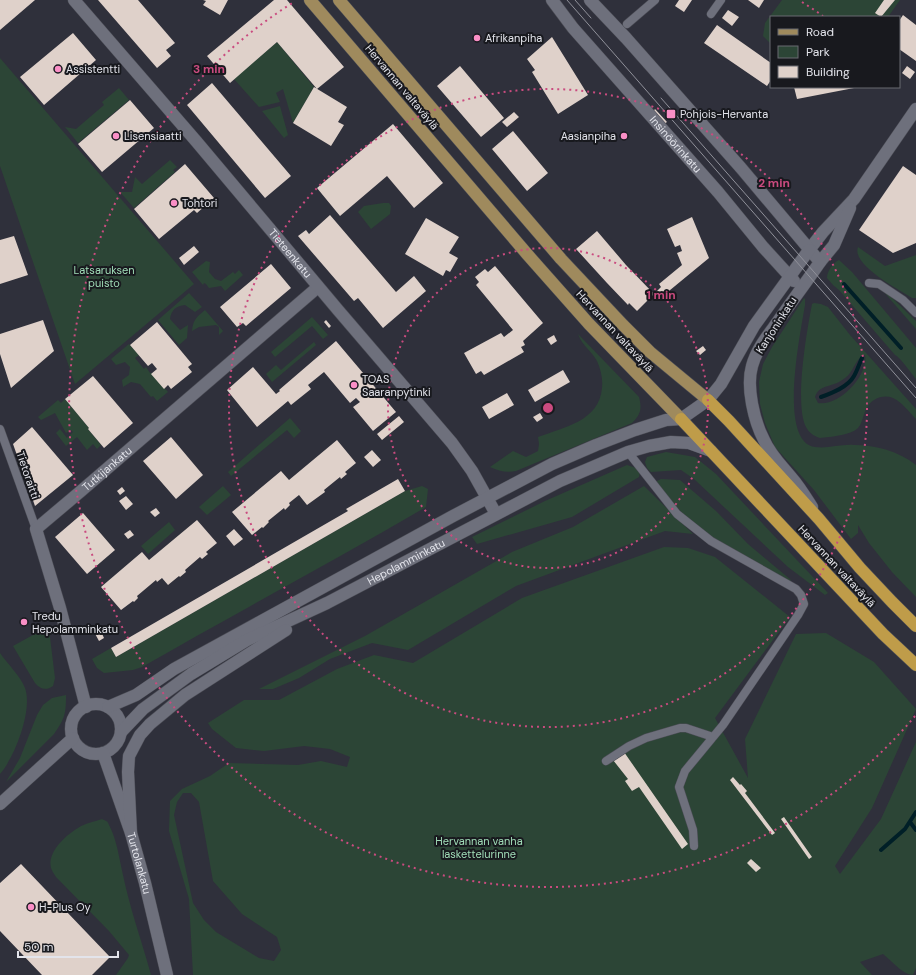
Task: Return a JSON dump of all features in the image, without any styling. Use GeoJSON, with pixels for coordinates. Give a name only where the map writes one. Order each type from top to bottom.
{"type":"FeatureCollection","features":[{"type":"Feature","properties":{"kind":"highway","name":"Hervannan valtaväylä"},"geometry":{"type":"LineString","coordinates":[[708,400],[734,426],[819,519],[860,568],[916,626]]}},
{"type":"Feature","properties":{"kind":"highway","name":"Hervannan valtaväylä"},"geometry":{"type":"LineString","coordinates":[[681,419],[883,634],[916,665]]}},
{"type":"Feature","properties":{"kind":"main road","name":"Tieteenkatu"},"geometry":{"type":"LineString","coordinates":[[74,0],[196,141],[318,287],[452,443],[472,471],[496,514]]}},
{"type":"Feature","properties":{"kind":"main road","name":"Hervannan valtaväylä"},"geometry":{"type":"LineString","coordinates":[[310,0],[522,248],[584,318],[681,419]]}},
{"type":"Feature","properties":{"kind":"main road","name":"Hervannan valtaväylä"},"geometry":{"type":"LineString","coordinates":[[339,0],[561,259],[650,352],[708,400]]}},
{"type":"Feature","properties":{"kind":"main road","name":"Insinöörinkatu"},"geometry":{"type":"LineString","coordinates":[[552,0],[582,39],[718,192],[789,277],[800,288]]}},
{"type":"Feature","properties":{"kind":"main road"},"geometry":{"type":"LineString","coordinates":[[590,0],[637,50],[736,162],[820,262]]}},
{"type":"Feature","properties":{"kind":"main road","name":"Kanjoninkatu"},"geometry":{"type":"LineString","coordinates":[[681,419],[708,400],[721,384],[754,326],[823,232],[854,199],[916,109]]}},
{"type":"Feature","properties":{"kind":"main road","name":"Kanjoninkatu"},"geometry":{"type":"LineString","coordinates":[[819,519],[804,494],[776,459],[764,440],[757,422],[752,402],[750,381],[752,367],[759,347],[800,288],[834,245],[854,199]]}},
{"type":"Feature","properties":{"kind":"main road","name":"Tutkijankatu"},"geometry":{"type":"LineString","coordinates":[[36,529],[81,492],[318,287]]}},
{"type":"Feature","properties":{"kind":"main road","name":"Hepolamminkatu"},"geometry":{"type":"LineString","coordinates":[[108,707],[136,695],[174,669],[486,498],[552,464],[635,430],[666,420],[681,419]]}},
{"type":"Feature","properties":{"kind":"main road","name":"Hepolamminkatu"},"geometry":{"type":"LineString","coordinates":[[121,732],[143,709],[191,674],[247,640],[327,603],[560,481],[628,452],[649,446],[671,442],[689,443],[711,451]]}},
{"type":"Feature","properties":{"kind":"main road"},"geometry":{"type":"LineString","coordinates":[[36,529],[60,608],[86,707]]}},
{"type":"Feature","properties":{"kind":"main road"},"geometry":{"type":"LineString","coordinates":[[131,833],[128,772],[129,756],[140,736],[150,724],[185,695],[327,603]]}},
{"type":"Feature","properties":{"kind":"main road"},"geometry":{"type":"LineString","coordinates":[[93,705],[108,707],[114,711],[121,724],[121,732],[116,745],[103,753],[88,753],[82,750],[76,744],[71,731],[75,716],[86,707],[93,705]]}},
{"type":"Feature","properties":{"kind":"main road"},"geometry":{"type":"LineString","coordinates":[[0,804],[73,738]]}},
{"type":"Feature","properties":{"kind":"main road","name":"Turtolankatu"},"geometry":{"type":"LineString","coordinates":[[103,753],[131,833],[145,882],[167,975]]}},
{"type":"Feature","properties":{"kind":"lane"},"geometry":{"type":"LineString","coordinates":[[627,24],[655,0]]}},
{"type":"Feature","properties":{"kind":"lane"},"geometry":{"type":"LineString","coordinates":[[711,14],[721,0]]}},
{"type":"Feature","properties":{"kind":"lane"},"geometry":{"type":"LineString","coordinates":[[869,283],[879,284],[903,300],[916,314]]}},
{"type":"Feature","properties":{"kind":"lane","name":"Tietoraitti"},"geometry":{"type":"LineString","coordinates":[[0,429],[36,529]]}},
{"type":"Feature","properties":{"kind":"lane"},"geometry":{"type":"LineString","coordinates":[[628,452],[677,514],[711,541],[796,589],[804,604],[723,725],[686,771],[679,787],[693,830],[694,846]]}},
{"type":"Feature","properties":{"kind":"lane"},"geometry":{"type":"LineString","coordinates":[[606,761],[629,746],[646,738],[680,728],[686,728],[713,737]]}},
{"type":"Feature","properties":{"kind":"green space"},"geometry":{"type":"Polygon","coordinates":[[[782,0],[900,0],[889,16],[770,16],[782,0]]]}},
{"type":"Feature","properties":{"kind":"green space"},"geometry":{"type":"Polygon","coordinates":[[[770,16],[770,43],[763,36],[765,23],[770,16]]]}},
{"type":"Feature","properties":{"kind":"green space"},"geometry":{"type":"Polygon","coordinates":[[[277,42],[314,87],[293,123],[283,89],[276,93],[280,102],[259,107],[234,79],[277,42]]]}},
{"type":"Feature","properties":{"kind":"green space","name":"Latsaruksen puisto"},"geometry":{"type":"Polygon","coordinates":[[[0,58],[194,284],[75,384],[0,166],[0,58]]]}},
{"type":"Feature","properties":{"kind":"green space"},"geometry":{"type":"Polygon","coordinates":[[[119,88],[129,100],[78,143],[65,127],[76,129],[104,105],[102,102],[119,88]]]}},
{"type":"Feature","properties":{"kind":"green space"},"geometry":{"type":"Polygon","coordinates":[[[280,106],[288,135],[284,138],[262,111],[280,106]]]}},
{"type":"Feature","properties":{"kind":"green space"},"geometry":{"type":"Polygon","coordinates":[[[170,160],[177,167],[173,170],[175,172],[134,208],[120,192],[132,192],[135,177],[142,184],[170,160]]]}},
{"type":"Feature","properties":{"kind":"green space"},"geometry":{"type":"Polygon","coordinates":[[[389,203],[391,206],[390,214],[371,229],[358,212],[364,206],[389,203]]]}},
{"type":"Feature","properties":{"kind":"green space"},"geometry":{"type":"Polygon","coordinates":[[[858,247],[885,266],[916,255],[916,298],[912,298],[869,269],[858,254],[858,247]]]}},
{"type":"Feature","properties":{"kind":"green space"},"geometry":{"type":"Polygon","coordinates":[[[839,260],[852,272],[916,348],[916,379],[903,362],[895,355],[827,278],[831,268],[839,260]]]}},
{"type":"Feature","properties":{"kind":"green space"},"geometry":{"type":"Polygon","coordinates":[[[206,261],[210,262],[209,272],[215,279],[221,281],[233,272],[235,274],[239,270],[243,275],[225,291],[221,286],[209,288],[204,283],[203,285],[192,272],[206,261]]]}},
{"type":"Feature","properties":{"kind":"green space"},"geometry":{"type":"Polygon","coordinates":[[[884,290],[916,321],[916,329],[883,291],[884,290]]]}},
{"type":"Feature","properties":{"kind":"green space"},"geometry":{"type":"Polygon","coordinates":[[[189,293],[202,307],[195,312],[185,305],[177,307],[173,311],[170,319],[180,330],[188,325],[187,338],[179,345],[158,320],[189,293]]]}},
{"type":"Feature","properties":{"kind":"green space"},"geometry":{"type":"Polygon","coordinates":[[[804,298],[805,305],[796,360],[794,384],[794,407],[797,426],[803,441],[815,447],[849,445],[870,446],[902,456],[916,465],[916,597],[892,572],[869,543],[858,525],[858,533],[851,539],[814,490],[775,447],[765,423],[760,404],[759,382],[763,364],[772,347],[804,298]]]}},
{"type":"Feature","properties":{"kind":"green space"},"geometry":{"type":"Polygon","coordinates":[[[812,304],[821,304],[828,307],[850,335],[916,409],[916,419],[893,398],[881,397],[871,402],[866,410],[860,426],[851,432],[820,438],[809,431],[806,427],[803,416],[801,385],[807,331],[812,304]],[[865,355],[859,359],[851,372],[845,378],[837,383],[820,389],[815,397],[818,403],[826,403],[843,395],[857,380],[865,363],[865,355]]]}},
{"type":"Feature","properties":{"kind":"green space"},"geometry":{"type":"Polygon","coordinates":[[[205,310],[223,331],[219,335],[219,327],[216,325],[199,327],[192,331],[194,321],[205,310]]]}},
{"type":"Feature","properties":{"kind":"green space"},"geometry":{"type":"Polygon","coordinates":[[[312,317],[328,335],[323,339],[312,326],[275,357],[271,352],[312,317]]]}},
{"type":"Feature","properties":{"kind":"green space"},"geometry":{"type":"Polygon","coordinates":[[[578,334],[639,397],[639,414],[632,423],[516,471],[509,472],[496,470],[490,467],[513,451],[526,457],[538,451],[538,437],[579,421],[595,408],[602,388],[600,368],[597,361],[582,342],[578,334]]]}},
{"type":"Feature","properties":{"kind":"green space"},"geometry":{"type":"Polygon","coordinates":[[[314,342],[316,345],[272,382],[266,374],[276,365],[281,370],[314,342]]]}},
{"type":"Feature","properties":{"kind":"green space"},"geometry":{"type":"Polygon","coordinates":[[[129,344],[139,355],[135,358],[144,369],[146,367],[150,373],[152,373],[168,392],[157,401],[153,396],[151,397],[140,384],[131,382],[123,387],[122,380],[129,375],[130,367],[125,362],[116,365],[111,359],[129,344]]]}},
{"type":"Feature","properties":{"kind":"green space"},"geometry":{"type":"Polygon","coordinates":[[[65,399],[101,445],[97,449],[93,444],[87,450],[77,437],[66,446],[56,433],[60,429],[67,438],[73,432],[71,430],[66,433],[55,413],[41,420],[38,417],[58,400],[61,403],[65,399]]]}},
{"type":"Feature","properties":{"kind":"green space"},"geometry":{"type":"Polygon","coordinates":[[[290,418],[301,431],[294,438],[287,430],[231,476],[228,472],[290,418]]]}},
{"type":"Feature","properties":{"kind":"green space"},"geometry":{"type":"Polygon","coordinates":[[[666,452],[695,457],[716,474],[828,593],[825,595],[788,567],[694,479],[681,470],[651,472],[647,468],[645,462],[647,457],[666,452]]]}},
{"type":"Feature","properties":{"kind":"green space"},"geometry":{"type":"Polygon","coordinates":[[[627,465],[636,468],[640,472],[639,477],[572,517],[477,544],[472,537],[545,501],[627,465]]]}},
{"type":"Feature","properties":{"kind":"green space"},"geometry":{"type":"Polygon","coordinates":[[[661,479],[680,480],[716,511],[748,544],[791,580],[789,582],[719,544],[690,522],[655,482],[661,479]]]}},
{"type":"Feature","properties":{"kind":"green space"},"geometry":{"type":"Polygon","coordinates":[[[223,486],[231,495],[207,515],[199,507],[223,486]]]}},
{"type":"Feature","properties":{"kind":"green space"},"geometry":{"type":"Polygon","coordinates":[[[422,486],[428,489],[426,507],[142,667],[133,670],[104,673],[97,668],[92,659],[111,648],[116,657],[405,491],[422,486]]]}},
{"type":"Feature","properties":{"kind":"green space"},"geometry":{"type":"Polygon","coordinates":[[[644,486],[693,534],[665,531],[516,586],[408,650],[372,643],[330,659],[299,678],[273,689],[259,689],[365,636],[512,552],[573,527],[644,486]]]}},
{"type":"Feature","properties":{"kind":"green space"},"geometry":{"type":"Polygon","coordinates":[[[169,522],[175,530],[148,554],[141,546],[169,522]]]}},
{"type":"Feature","properties":{"kind":"green space","name":"Hervannan vanha laskettelurinne"},"geometry":{"type":"Polygon","coordinates":[[[664,547],[688,548],[715,557],[790,617],[715,718],[748,778],[745,739],[796,634],[826,633],[874,662],[916,709],[872,808],[835,866],[840,874],[881,819],[916,742],[916,968],[913,975],[905,973],[883,954],[860,962],[872,975],[193,975],[189,899],[169,831],[170,801],[182,789],[210,776],[229,763],[298,765],[321,761],[347,767],[350,757],[330,749],[304,746],[264,751],[236,748],[212,729],[208,723],[244,700],[279,700],[337,669],[374,655],[413,663],[522,598],[664,547]],[[183,793],[177,802],[174,815],[193,903],[204,920],[216,932],[259,958],[274,961],[281,950],[277,937],[242,914],[213,881],[199,802],[191,793],[183,793]]]}},
{"type":"Feature","properties":{"kind":"green space"},"geometry":{"type":"Polygon","coordinates":[[[49,629],[55,678],[53,686],[46,689],[39,687],[35,683],[13,646],[42,630],[49,629]]]}},
{"type":"Feature","properties":{"kind":"green space"},"geometry":{"type":"Polygon","coordinates":[[[0,653],[25,688],[27,708],[25,720],[17,745],[0,774],[0,653]]]}},
{"type":"Feature","properties":{"kind":"green space"},"geometry":{"type":"Polygon","coordinates":[[[66,695],[64,716],[58,729],[6,782],[20,758],[37,715],[43,705],[52,698],[66,695]]]}},
{"type":"Feature","properties":{"kind":"green space"},"geometry":{"type":"Polygon","coordinates":[[[102,819],[107,821],[118,849],[129,900],[151,975],[116,975],[129,955],[109,931],[56,877],[51,868],[52,856],[58,845],[63,840],[81,826],[102,819]]]}},
{"type":"Feature","properties":{"kind":"building"},"geometry":{"type":"Polygon","coordinates":[[[0,0],[35,0],[0,30],[0,0]]]}},
{"type":"Feature","properties":{"kind":"building"},"geometry":{"type":"Polygon","coordinates":[[[98,0],[138,0],[175,43],[166,50],[171,56],[157,68],[98,0]]]}},
{"type":"Feature","properties":{"kind":"building"},"geometry":{"type":"Polygon","coordinates":[[[203,0],[228,0],[220,15],[203,5],[206,1],[203,0]]]}},
{"type":"Feature","properties":{"kind":"building"},"geometry":{"type":"Polygon","coordinates":[[[274,0],[287,0],[344,67],[317,89],[277,42],[230,83],[207,56],[274,0]]]}},
{"type":"Feature","properties":{"kind":"building"},"geometry":{"type":"Polygon","coordinates":[[[679,0],[692,0],[684,12],[675,6],[679,0]]]}},
{"type":"Feature","properties":{"kind":"building"},"geometry":{"type":"Polygon","coordinates":[[[748,0],[764,0],[759,8],[748,0]]]}},
{"type":"Feature","properties":{"kind":"building"},"geometry":{"type":"Polygon","coordinates":[[[884,0],[895,0],[882,16],[875,13],[884,0]]]}},
{"type":"Feature","properties":{"kind":"building"},"geometry":{"type":"Polygon","coordinates":[[[728,10],[739,17],[732,26],[722,18],[728,10]]]}},
{"type":"Feature","properties":{"kind":"building"},"geometry":{"type":"Polygon","coordinates":[[[903,15],[916,25],[916,61],[900,50],[900,20],[903,15]]]}},
{"type":"Feature","properties":{"kind":"building"},"geometry":{"type":"Polygon","coordinates":[[[717,25],[770,62],[770,82],[767,86],[704,43],[717,25]]]}},
{"type":"Feature","properties":{"kind":"building","name":"Assistentti"},"geometry":{"type":"Polygon","coordinates":[[[73,33],[96,60],[44,105],[20,77],[73,33]]]}},
{"type":"Feature","properties":{"kind":"building"},"geometry":{"type":"Polygon","coordinates":[[[552,37],[588,95],[558,114],[532,72],[535,70],[527,59],[552,37]]]}},
{"type":"Feature","properties":{"kind":"building"},"geometry":{"type":"Polygon","coordinates":[[[460,66],[504,118],[481,137],[437,86],[460,66]]]}},
{"type":"Feature","properties":{"kind":"building"},"geometry":{"type":"Polygon","coordinates":[[[907,66],[915,72],[910,79],[902,73],[907,66]]]}},
{"type":"Feature","properties":{"kind":"building"},"geometry":{"type":"Polygon","coordinates":[[[212,83],[291,176],[265,198],[187,105],[212,83]]]}},
{"type":"Feature","properties":{"kind":"building"},"geometry":{"type":"Polygon","coordinates":[[[314,87],[347,107],[338,122],[344,125],[331,146],[293,123],[314,87]]]}},
{"type":"Feature","properties":{"kind":"building"},"geometry":{"type":"Polygon","coordinates":[[[794,88],[854,88],[797,99],[794,88]]]}},
{"type":"Feature","properties":{"kind":"building","name":"Lisensiaatti"},"geometry":{"type":"Polygon","coordinates":[[[130,100],[154,128],[102,172],[78,144],[130,100]]]}},
{"type":"Feature","properties":{"kind":"building"},"geometry":{"type":"Polygon","coordinates":[[[655,109],[667,122],[664,124],[653,112],[655,109]]]}},
{"type":"Feature","properties":{"kind":"building"},"geometry":{"type":"Polygon","coordinates":[[[514,112],[519,117],[507,127],[502,122],[514,112]]]}},
{"type":"Feature","properties":{"kind":"building"},"geometry":{"type":"Polygon","coordinates":[[[393,124],[443,183],[414,208],[387,176],[340,216],[317,188],[393,124]]]}},
{"type":"Feature","properties":{"kind":"building"},"geometry":{"type":"Polygon","coordinates":[[[513,131],[548,173],[527,191],[492,149],[513,131]]]}},
{"type":"Feature","properties":{"kind":"building","name":"Tohtori"},"geometry":{"type":"Polygon","coordinates":[[[185,164],[214,198],[197,213],[194,210],[159,239],[134,209],[185,164]]]}},
{"type":"Feature","properties":{"kind":"building"},"geometry":{"type":"Polygon","coordinates":[[[903,166],[916,175],[916,243],[893,253],[859,230],[903,166]]]}},
{"type":"Feature","properties":{"kind":"building"},"geometry":{"type":"Polygon","coordinates":[[[330,215],[396,292],[414,276],[426,291],[383,328],[358,298],[354,301],[298,236],[306,230],[309,234],[330,215]]]}},
{"type":"Feature","properties":{"kind":"building"},"geometry":{"type":"Polygon","coordinates":[[[692,217],[709,258],[658,300],[653,295],[637,311],[629,303],[628,305],[576,249],[597,231],[626,265],[654,294],[661,287],[659,284],[682,265],[677,253],[682,251],[680,245],[675,247],[667,229],[692,217]]]}},
{"type":"Feature","properties":{"kind":"building"},"geometry":{"type":"Polygon","coordinates":[[[426,218],[459,237],[449,253],[458,258],[450,272],[446,270],[443,276],[405,254],[426,218]]]}},
{"type":"Feature","properties":{"kind":"building"},"geometry":{"type":"Polygon","coordinates":[[[14,236],[28,275],[0,284],[0,240],[14,236]]]}},
{"type":"Feature","properties":{"kind":"building"},"geometry":{"type":"Polygon","coordinates":[[[194,246],[199,252],[184,265],[179,258],[194,246]]]}},
{"type":"Feature","properties":{"kind":"building"},"geometry":{"type":"Polygon","coordinates":[[[271,264],[291,288],[246,326],[243,323],[237,327],[220,307],[271,264]]]}},
{"type":"Feature","properties":{"kind":"building"},"geometry":{"type":"Polygon","coordinates":[[[495,266],[543,323],[523,341],[525,345],[521,347],[524,352],[484,375],[481,371],[476,374],[464,353],[501,333],[504,337],[513,330],[476,285],[479,282],[475,277],[485,269],[488,272],[495,266]]]}},
{"type":"Feature","properties":{"kind":"building"},"geometry":{"type":"Polygon","coordinates":[[[43,320],[54,351],[11,388],[0,354],[0,334],[43,320]]]}},
{"type":"Feature","properties":{"kind":"building"},"geometry":{"type":"Polygon","coordinates":[[[326,320],[331,326],[329,328],[324,322],[326,320]]]}},
{"type":"Feature","properties":{"kind":"building"},"geometry":{"type":"Polygon","coordinates":[[[157,322],[192,364],[188,367],[192,372],[171,389],[168,385],[164,389],[151,374],[157,369],[152,363],[148,366],[130,345],[157,322]]]}},
{"type":"Feature","properties":{"kind":"building"},"geometry":{"type":"Polygon","coordinates":[[[554,335],[557,341],[551,345],[547,339],[554,335]]]}},
{"type":"Feature","properties":{"kind":"building"},"geometry":{"type":"Polygon","coordinates":[[[336,341],[396,412],[373,431],[353,407],[360,402],[356,398],[350,403],[324,372],[308,385],[311,389],[291,405],[288,401],[257,427],[227,390],[253,367],[276,394],[336,341]]]}},
{"type":"Feature","properties":{"kind":"building"},"geometry":{"type":"Polygon","coordinates":[[[703,346],[706,350],[700,355],[696,351],[703,346]]]}},
{"type":"Feature","properties":{"kind":"building"},"geometry":{"type":"Polygon","coordinates":[[[563,370],[570,382],[535,402],[528,390],[563,370]]]}},
{"type":"Feature","properties":{"kind":"building"},"geometry":{"type":"Polygon","coordinates":[[[93,376],[133,423],[104,448],[65,399],[93,376]]]}},
{"type":"Feature","properties":{"kind":"building"},"geometry":{"type":"Polygon","coordinates":[[[507,393],[514,405],[489,419],[482,407],[507,393]]]}},
{"type":"Feature","properties":{"kind":"building"},"geometry":{"type":"Polygon","coordinates":[[[540,413],[543,418],[537,422],[533,417],[540,413]]]}},
{"type":"Feature","properties":{"kind":"building"},"geometry":{"type":"Polygon","coordinates":[[[399,416],[404,422],[382,440],[377,434],[399,416]]]}},
{"type":"Feature","properties":{"kind":"building"},"geometry":{"type":"Polygon","coordinates":[[[32,427],[73,475],[35,506],[13,444],[32,427]]]}},
{"type":"Feature","properties":{"kind":"building"},"geometry":{"type":"Polygon","coordinates":[[[171,437],[203,475],[176,499],[143,461],[171,437]]]}},
{"type":"Feature","properties":{"kind":"building"},"geometry":{"type":"Polygon","coordinates":[[[337,440],[356,463],[345,472],[347,474],[341,479],[340,477],[324,490],[325,492],[307,505],[299,495],[289,503],[290,505],[285,510],[284,508],[268,521],[269,522],[263,528],[262,527],[252,535],[232,512],[281,471],[289,480],[337,440]]]}},
{"type":"Feature","properties":{"kind":"building"},"geometry":{"type":"Polygon","coordinates":[[[372,450],[381,460],[373,467],[364,457],[372,450]]]}},
{"type":"Feature","properties":{"kind":"building"},"geometry":{"type":"Polygon","coordinates":[[[398,479],[405,491],[116,657],[111,648],[348,511],[346,509],[398,479]]]}},
{"type":"Feature","properties":{"kind":"building"},"geometry":{"type":"Polygon","coordinates":[[[122,487],[125,491],[120,495],[117,491],[122,487]]]}},
{"type":"Feature","properties":{"kind":"building"},"geometry":{"type":"Polygon","coordinates":[[[126,496],[133,504],[126,510],[119,501],[126,496]]]}},
{"type":"Feature","properties":{"kind":"building"},"geometry":{"type":"Polygon","coordinates":[[[156,508],[160,513],[155,517],[150,512],[156,508]]]}},
{"type":"Feature","properties":{"kind":"building"},"geometry":{"type":"Polygon","coordinates":[[[83,513],[115,550],[87,574],[55,537],[83,513]]]}},
{"type":"Feature","properties":{"kind":"building"},"geometry":{"type":"Polygon","coordinates":[[[197,520],[217,543],[206,552],[208,554],[202,559],[200,557],[185,570],[186,572],[168,585],[162,578],[157,582],[156,580],[137,596],[138,598],[134,602],[133,601],[121,610],[101,587],[142,552],[149,560],[197,520]]]}},
{"type":"Feature","properties":{"kind":"building"},"geometry":{"type":"Polygon","coordinates":[[[234,529],[243,539],[234,546],[226,536],[234,529]]]}},
{"type":"Feature","properties":{"kind":"building"},"geometry":{"type":"Polygon","coordinates":[[[130,530],[134,535],[128,539],[124,534],[130,530]]]}},
{"type":"Feature","properties":{"kind":"building"},"geometry":{"type":"Polygon","coordinates":[[[99,627],[104,638],[99,641],[93,630],[99,627]]]}},
{"type":"Feature","properties":{"kind":"building"},"geometry":{"type":"Polygon","coordinates":[[[624,752],[688,844],[682,849],[639,787],[632,791],[625,781],[628,779],[613,760],[624,752]]]}},
{"type":"Feature","properties":{"kind":"building"},"geometry":{"type":"Polygon","coordinates":[[[733,777],[747,791],[745,793],[775,833],[772,835],[730,780],[733,777]]]}},
{"type":"Feature","properties":{"kind":"building"},"geometry":{"type":"Polygon","coordinates":[[[784,817],[812,857],[809,859],[781,819],[784,817]]]}},
{"type":"Feature","properties":{"kind":"building"},"geometry":{"type":"Polygon","coordinates":[[[751,859],[761,868],[756,872],[747,863],[751,859]]]}},
{"type":"Feature","properties":{"kind":"building","name":"H-Plus Oy"},"geometry":{"type":"Polygon","coordinates":[[[21,864],[110,957],[92,975],[42,975],[0,931],[0,883],[21,864]]]}},
{"type":"Feature","properties":{"kind":"waterway"},"geometry":{"type":"LineString","coordinates":[[844,284],[901,348]]}},
{"type":"Feature","properties":{"kind":"waterway"},"geometry":{"type":"LineString","coordinates":[[821,397],[830,394],[848,383],[854,376],[862,358]]}},
{"type":"Feature","properties":{"kind":"waterway"},"geometry":{"type":"LineString","coordinates":[[881,850],[905,829],[916,812]]}},
{"type":"Feature","properties":{"kind":"waterway"},"geometry":{"type":"LineString","coordinates":[[910,822],[916,830]]}},
{"type":"Feature","properties":{"kind":"tram line"},"geometry":{"type":"LineString","coordinates":[[567,0],[916,398]]}},
{"type":"Feature","properties":{"kind":"tram line"},"geometry":{"type":"LineString","coordinates":[[575,0],[591,18]]}},
{"type":"Feature","properties":{"kind":"tram line"},"geometry":{"type":"LineString","coordinates":[[661,98],[916,388]]}},
{"type":"Feature","properties":{"kind":"place","name":"Afrikanpiha"},"geometry":{"type":"Point","coordinates":[477,38]}},
{"type":"Feature","properties":{"kind":"place","name":"Assistentti"},"geometry":{"type":"Point","coordinates":[58,69]}},
{"type":"Feature","properties":{"kind":"place","name":"Pohjois-Hervanta"},"geometry":{"type":"Point","coordinates":[671,114]}},
{"type":"Feature","properties":{"kind":"place","name":"Lisensiaatti"},"geometry":{"type":"Point","coordinates":[116,136]}},
{"type":"Feature","properties":{"kind":"place","name":"Aasianpiha"},"geometry":{"type":"Point","coordinates":[624,136]}},
{"type":"Feature","properties":{"kind":"place","name":"Tohtori"},"geometry":{"type":"Point","coordinates":[174,203]}},
{"type":"Feature","properties":{"kind":"place","name":"TOAS Saaranpytinki"},"geometry":{"type":"Point","coordinates":[354,385]}},
{"type":"Feature","properties":{"kind":"place","name":"Tredu Hepolamminkatu"},"geometry":{"type":"Point","coordinates":[24,622]}},
{"type":"Feature","properties":{"kind":"place","name":"H-Plus Oy"},"geometry":{"type":"Point","coordinates":[31,907]}}]}
